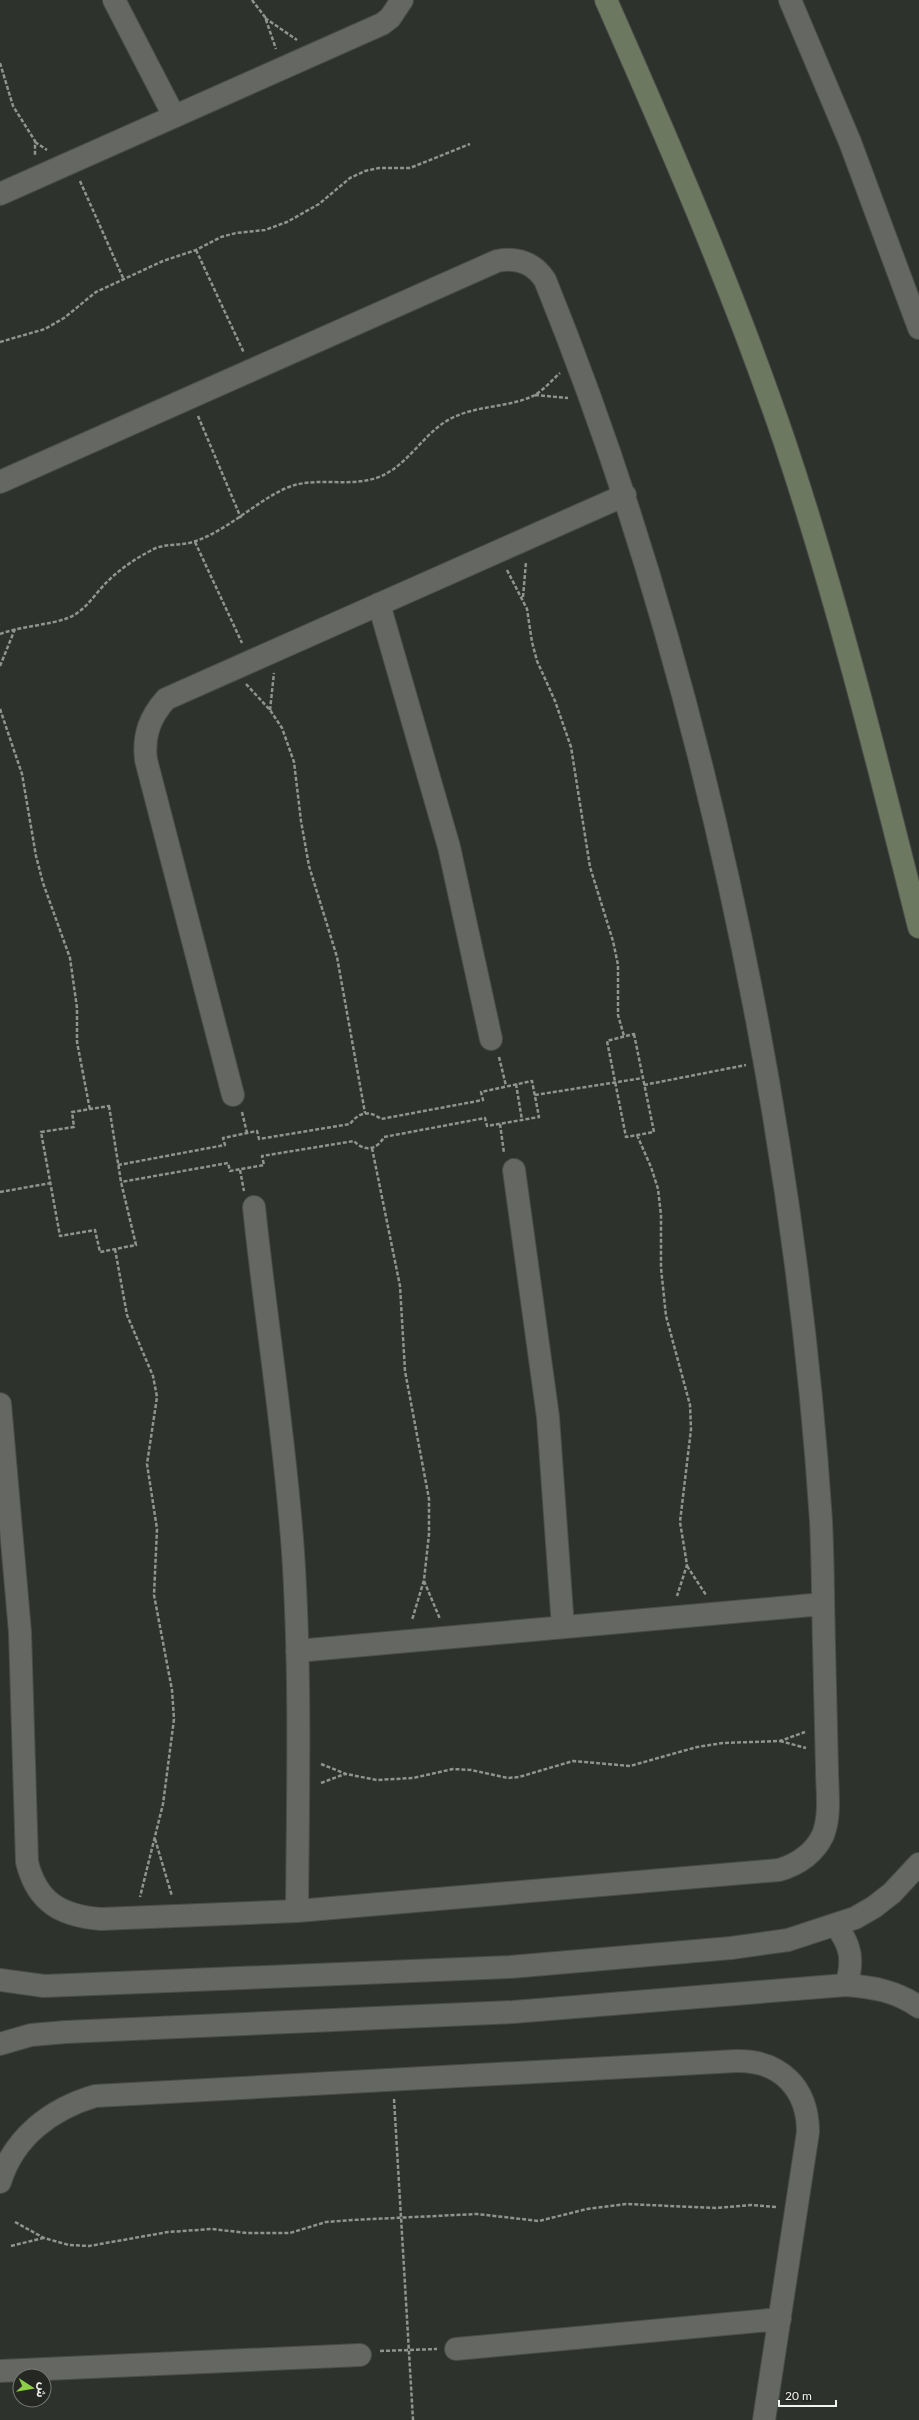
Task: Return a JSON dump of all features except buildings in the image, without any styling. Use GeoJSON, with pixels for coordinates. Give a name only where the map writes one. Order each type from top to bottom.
{"type":"FeatureCollection","features":[{"type":"Feature","properties":{"kind":"main road"},"geometry":{"type":"LineString","coordinates":[[606,0],[712,250],[755,360],[784,442],[856,675],[919,927]]}},
{"type":"Feature","properties":{"kind":"street"},"geometry":{"type":"LineString","coordinates":[[114,0],[174,116]]}},
{"type":"Feature","properties":{"kind":"street"},"geometry":{"type":"LineString","coordinates":[[0,194],[382,24],[390,18],[402,0]]}},
{"type":"Feature","properties":{"kind":"street"},"geometry":{"type":"LineString","coordinates":[[790,0],[850,142],[912,282],[919,328]]}},
{"type":"Feature","properties":{"kind":"street"},"geometry":{"type":"LineString","coordinates":[[0,482],[491,264],[513,259],[520,260],[535,268],[545,280],[577,358],[625,495],[663,620],[707,786],[743,947],[765,1062],[791,1230],[808,1377],[821,1524],[828,1812],[822,1836],[808,1855],[795,1865],[780,1870],[297,1911],[101,1919],[72,1915],[48,1902],[34,1884],[29,1873],[26,1850],[20,1632],[0,1404]]}},
{"type":"Feature","properties":{"kind":"street"},"geometry":{"type":"LineString","coordinates":[[233,1095],[145,750],[145,740],[151,718],[166,699],[625,495]]}},
{"type":"Feature","properties":{"kind":"street"},"geometry":{"type":"LineString","coordinates":[[379,604],[449,847],[491,1040]]}},
{"type":"Feature","properties":{"kind":"street"},"geometry":{"type":"LineString","coordinates":[[514,1170],[548,1417],[563,1627]]}},
{"type":"Feature","properties":{"kind":"street"},"geometry":{"type":"LineString","coordinates":[[254,1207],[287,1477],[297,1651],[297,1911]]}},
{"type":"Feature","properties":{"kind":"street"},"geometry":{"type":"LineString","coordinates":[[297,1651],[823,1604]]}},
{"type":"Feature","properties":{"kind":"street"},"geometry":{"type":"LineString","coordinates":[[0,1980],[38,1985],[69,1986],[510,1967],[731,1948],[788,1940],[855,1918],[874,1907],[892,1893],[919,1864]]}},
{"type":"Feature","properties":{"kind":"street"},"geometry":{"type":"LineString","coordinates":[[835,1925],[843,1935],[849,1947],[852,1959],[846,1985]]}},
{"type":"Feature","properties":{"kind":"street"},"geometry":{"type":"LineString","coordinates":[[0,2044],[31,2035],[66,2032],[513,2012],[846,1985],[883,1990],[919,2007]]}},
{"type":"Feature","properties":{"kind":"street"},"geometry":{"type":"LineString","coordinates":[[0,2182],[17,2148],[38,2124],[65,2106],[95,2096],[736,2061],[748,2061],[772,2067],[783,2074],[796,2088],[805,2106],[808,2119],[808,2132],[764,2420]]}},
{"type":"Feature","properties":{"kind":"street"},"geometry":{"type":"LineString","coordinates":[[448,2349],[780,2320]]}},
{"type":"Feature","properties":{"kind":"street"},"geometry":{"type":"LineString","coordinates":[[0,2371],[357,2355]]}},
{"type":"Feature","properties":{"kind":"path"},"geometry":{"type":"LineString","coordinates":[[252,0],[265,17],[316,53]]}},
{"type":"Feature","properties":{"kind":"path"},"geometry":{"type":"LineString","coordinates":[[265,17],[283,68]]}},
{"type":"Feature","properties":{"kind":"path"},"geometry":{"type":"LineString","coordinates":[[0,63],[13,106],[34,141],[36,178]]}},
{"type":"Feature","properties":{"kind":"path"},"geometry":{"type":"LineString","coordinates":[[0,342],[45,329],[64,318],[96,292],[163,262],[196,250],[226,236],[266,230],[287,222],[314,207],[350,178],[365,171],[379,168],[410,168],[470,144]]}},
{"type":"Feature","properties":{"kind":"path"},"geometry":{"type":"LineString","coordinates":[[72,162],[124,280]]}},
{"type":"Feature","properties":{"kind":"path"},"geometry":{"type":"LineString","coordinates":[[196,250],[252,370]]}},
{"type":"Feature","properties":{"kind":"path"},"geometry":{"type":"LineString","coordinates":[[0,634],[16,628],[70,617],[92,600],[115,575],[151,550],[165,545],[195,542],[241,518],[264,500],[286,488],[317,481],[364,482],[377,478],[402,463],[432,433],[450,419],[473,410],[514,402],[535,395],[577,358]]}},
{"type":"Feature","properties":{"kind":"path"},"geometry":{"type":"LineString","coordinates":[[535,395],[592,400]]}},
{"type":"Feature","properties":{"kind":"path"},"geometry":{"type":"LineString","coordinates":[[190,398],[241,518]]}},
{"type":"Feature","properties":{"kind":"path"},"geometry":{"type":"LineString","coordinates":[[528,538],[523,597],[537,661],[555,700],[576,767],[590,867],[613,941],[618,965],[618,1015],[624,1036]]}},
{"type":"Feature","properties":{"kind":"path"},"geometry":{"type":"LineString","coordinates":[[195,542],[241,665],[282,728],[294,762],[308,859],[337,957],[365,1113]]}},
{"type":"Feature","properties":{"kind":"path"},"geometry":{"type":"LineString","coordinates":[[496,552],[523,597]]}},
{"type":"Feature","properties":{"kind":"path"},"geometry":{"type":"LineString","coordinates":[[0,666],[16,628]]}},
{"type":"Feature","properties":{"kind":"path"},"geometry":{"type":"LineString","coordinates":[[270,710],[276,650]]}},
{"type":"Feature","properties":{"kind":"path"},"geometry":{"type":"LineString","coordinates":[[0,708],[22,774],[36,856],[43,883],[70,958],[77,1008],[77,1042],[90,1110]]}},
{"type":"Feature","properties":{"kind":"path"},"geometry":{"type":"LineString","coordinates":[[634,1034],[643,1078],[654,1132],[626,1137],[607,1041],[634,1034]]}},
{"type":"Feature","properties":{"kind":"path"},"geometry":{"type":"LineString","coordinates":[[644,1085],[765,1062]]}},
{"type":"Feature","properties":{"kind":"path"},"geometry":{"type":"LineString","coordinates":[[535,1095],[643,1078]]}},
{"type":"Feature","properties":{"kind":"path"},"geometry":{"type":"LineString","coordinates":[[118,1165],[225,1145],[223,1138],[257,1131],[259,1139],[350,1124],[359,1115],[365,1113],[370,1113],[381,1119],[483,1100],[481,1092],[532,1081],[539,1117],[487,1126],[485,1118],[391,1135],[384,1137],[381,1142],[372,1148],[362,1148],[354,1141],[262,1156],[264,1165],[230,1172],[228,1164],[121,1182]]}},
{"type":"Feature","properties":{"kind":"path"},"geometry":{"type":"LineString","coordinates":[[516,1084],[522,1120]]}},
{"type":"Feature","properties":{"kind":"path"},"geometry":{"type":"LineString","coordinates":[[109,1106],[118,1165],[136,1245],[100,1252],[95,1230],[60,1236],[41,1132],[74,1127],[72,1112],[109,1106]]}},
{"type":"Feature","properties":{"kind":"path"},"geometry":{"type":"LineString","coordinates":[[637,1135],[651,1167],[658,1189],[661,1215],[661,1268],[666,1316],[690,1405],[691,1429],[680,1522],[687,1565],[718,1613]]}},
{"type":"Feature","properties":{"kind":"path"},"geometry":{"type":"LineString","coordinates":[[372,1148],[400,1286],[405,1371],[429,1499],[429,1534],[424,1580],[406,1641]]}},
{"type":"Feature","properties":{"kind":"path"},"geometry":{"type":"LineString","coordinates":[[0,1192],[51,1183]]}},
{"type":"Feature","properties":{"kind":"path"},"geometry":{"type":"LineString","coordinates":[[115,1250],[127,1315],[153,1376],[157,1397],[147,1464],[157,1529],[154,1595],[172,1690],[174,1719],[168,1776],[136,1918]]}},
{"type":"Feature","properties":{"kind":"path"},"geometry":{"type":"LineString","coordinates":[[669,1617],[687,1565]]}},
{"type":"Feature","properties":{"kind":"path"},"geometry":{"type":"LineString","coordinates":[[424,1580],[448,1637]]}},
{"type":"Feature","properties":{"kind":"path"},"geometry":{"type":"LineString","coordinates":[[321,1764],[346,1774],[362,1778],[394,1780],[453,1769],[470,1770],[508,1778],[519,1777],[574,1761],[630,1766],[697,1747],[722,1743],[780,1740],[826,1724]]}},
{"type":"Feature","properties":{"kind":"path"},"geometry":{"type":"LineString","coordinates":[[780,1740],[827,1755]]}},
{"type":"Feature","properties":{"kind":"path"},"geometry":{"type":"LineString","coordinates":[[321,1783],[346,1774]]}},
{"type":"Feature","properties":{"kind":"path"},"geometry":{"type":"LineString","coordinates":[[154,1839],[178,1916]]}},
{"type":"Feature","properties":{"kind":"path"},"geometry":{"type":"LineString","coordinates":[[392,2079],[413,2420]]}},
{"type":"Feature","properties":{"kind":"path"},"geometry":{"type":"LineString","coordinates":[[15,2222],[44,2238],[70,2245],[89,2246],[168,2232],[212,2228],[271,2234],[290,2233],[326,2222],[476,2214],[539,2221],[587,2209],[626,2204],[716,2208],[750,2205],[776,2207]]}},
{"type":"Feature","properties":{"kind":"path"},"geometry":{"type":"LineString","coordinates":[[11,2246],[44,2238]]}},
{"type":"Feature","properties":{"kind":"path"},"geometry":{"type":"LineString","coordinates":[[357,2355],[354,2348],[381,2352],[448,2349]]}}]}
